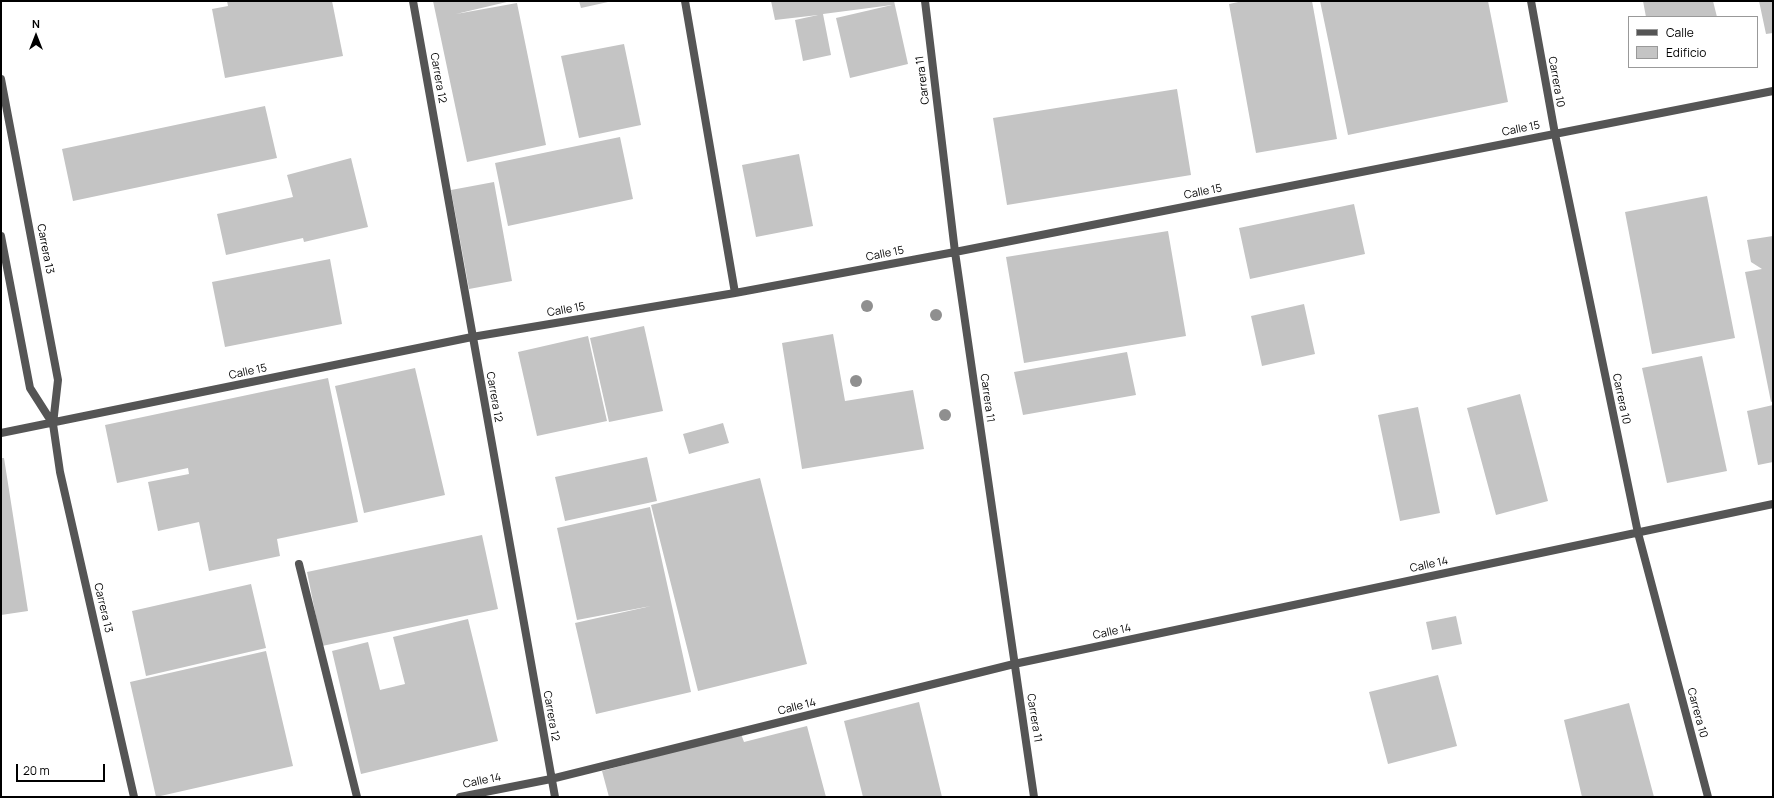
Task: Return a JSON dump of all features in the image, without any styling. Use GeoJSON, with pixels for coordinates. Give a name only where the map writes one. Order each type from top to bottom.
{"type":"FeatureCollection","features":[{"type":"Feature","properties":{"kind":"street","name":"Carrera 12"},"geometry":{"type":"LineString","coordinates":[[413,1],[555,797]]}},
{"type":"Feature","properties":{"kind":"street"},"geometry":{"type":"LineString","coordinates":[[685,1],[735,293]]}},
{"type":"Feature","properties":{"kind":"street","name":"Carrera 11"},"geometry":{"type":"LineString","coordinates":[[925,1],[955,252],[1034,797]]}},
{"type":"Feature","properties":{"kind":"street","name":"Carrera 10"},"geometry":{"type":"LineString","coordinates":[[1530,1],[1555,134],[1638,533],[1708,797]]}},
{"type":"Feature","properties":{"kind":"street","name":"Carrera 13"},"geometry":{"type":"LineString","coordinates":[[1,79],[58,380],[53,424],[60,472],[134,797]]}},
{"type":"Feature","properties":{"kind":"street","name":"Calle 15"},"geometry":{"type":"LineString","coordinates":[[1,434],[472,337],[735,293],[955,252],[1773,91]]}},
{"type":"Feature","properties":{"kind":"street","name":"Carrera 13"},"geometry":{"type":"LineString","coordinates":[[1,236],[30,388],[53,424]]}},
{"type":"Feature","properties":{"kind":"street","name":"Calle 14"},"geometry":{"type":"LineString","coordinates":[[460,797],[551,779],[1014,664],[1773,504]]}},
{"type":"Feature","properties":{"kind":"street"},"geometry":{"type":"LineString","coordinates":[[299,564],[357,797]]}},
{"type":"Feature","properties":{"kind":"building"},"geometry":{"type":"Polygon","coordinates":[[[227,1],[332,1],[343,56],[225,78],[212,9],[228,6],[227,1]]]}},
{"type":"Feature","properties":{"kind":"building"},"geometry":{"type":"Polygon","coordinates":[[[433,1],[511,1],[456,14],[517,3],[546,145],[467,162],[433,1]]]}},
{"type":"Feature","properties":{"kind":"building"},"geometry":{"type":"Polygon","coordinates":[[[579,1],[608,1],[608,2],[581,8],[579,1]]]}},
{"type":"Feature","properties":{"kind":"building"},"geometry":{"type":"Polygon","coordinates":[[[771,1],[894,1],[908,64],[850,78],[836,18],[892,5],[823,14],[831,55],[803,61],[795,20],[818,15],[775,20],[771,1]]]}},
{"type":"Feature","properties":{"kind":"building"},"geometry":{"type":"Polygon","coordinates":[[[1243,1],[1312,1],[1337,139],[1256,153],[1229,4],[1243,1]]]}},
{"type":"Feature","properties":{"kind":"building"},"geometry":{"type":"Polygon","coordinates":[[[1320,1],[1488,1],[1508,102],[1348,135],[1320,1]]]}},
{"type":"Feature","properties":{"kind":"building"},"geometry":{"type":"Polygon","coordinates":[[[1643,1],[1713,1],[1717,16],[1646,16],[1643,1]]]}},
{"type":"Feature","properties":{"kind":"building"},"geometry":{"type":"Polygon","coordinates":[[[1759,1],[1773,1],[1773,33],[1766,34],[1759,1]]]}},
{"type":"Feature","properties":{"kind":"building"},"geometry":{"type":"Polygon","coordinates":[[[624,44],[641,125],[579,138],[561,56],[624,44]]]}},
{"type":"Feature","properties":{"kind":"building"},"geometry":{"type":"Polygon","coordinates":[[[1177,89],[1191,175],[1007,205],[993,118],[1177,89]]]}},
{"type":"Feature","properties":{"kind":"building"},"geometry":{"type":"Polygon","coordinates":[[[265,106],[277,158],[73,201],[62,149],[265,106]]]}},
{"type":"Feature","properties":{"kind":"building"},"geometry":{"type":"Polygon","coordinates":[[[620,137],[633,199],[508,226],[495,163],[620,137]]]}},
{"type":"Feature","properties":{"kind":"building"},"geometry":{"type":"Polygon","coordinates":[[[799,154],[813,226],[756,237],[742,165],[799,154]]]}},
{"type":"Feature","properties":{"kind":"building"},"geometry":{"type":"Polygon","coordinates":[[[351,158],[368,227],[304,242],[303,238],[226,255],[217,214],[293,197],[287,175],[351,158]]]}},
{"type":"Feature","properties":{"kind":"building"},"geometry":{"type":"Polygon","coordinates":[[[494,182],[512,281],[469,289],[451,190],[494,182]]]}},
{"type":"Feature","properties":{"kind":"building"},"geometry":{"type":"Polygon","coordinates":[[[1707,196],[1735,338],[1652,354],[1625,212],[1707,196]]]}},
{"type":"Feature","properties":{"kind":"building"},"geometry":{"type":"Polygon","coordinates":[[[1354,204],[1365,254],[1250,279],[1239,228],[1354,204]]]}},
{"type":"Feature","properties":{"kind":"building"},"geometry":{"type":"Polygon","coordinates":[[[1168,231],[1186,336],[1024,363],[1006,257],[1168,231]]]}},
{"type":"Feature","properties":{"kind":"building"},"geometry":{"type":"Polygon","coordinates":[[[1773,236],[1773,401],[1771,402],[1745,272],[1762,269],[1751,262],[1747,240],[1773,236]]]}},
{"type":"Feature","properties":{"kind":"building"},"geometry":{"type":"Polygon","coordinates":[[[330,259],[342,324],[225,347],[212,282],[330,259]]]}},
{"type":"Feature","properties":{"kind":"building"},"geometry":{"type":"Polygon","coordinates":[[[1304,304],[1315,354],[1262,366],[1251,316],[1304,304]]]}},
{"type":"Feature","properties":{"kind":"building"},"geometry":{"type":"Polygon","coordinates":[[[644,326],[663,411],[609,422],[590,338],[644,326]]]}},
{"type":"Feature","properties":{"kind":"building"},"geometry":{"type":"Polygon","coordinates":[[[833,334],[845,401],[913,390],[924,449],[802,469],[782,343],[833,334]]]}},
{"type":"Feature","properties":{"kind":"building"},"geometry":{"type":"Polygon","coordinates":[[[588,336],[607,421],[537,436],[518,352],[588,336]]]}},
{"type":"Feature","properties":{"kind":"building"},"geometry":{"type":"Polygon","coordinates":[[[1127,352],[1136,395],[1023,415],[1014,372],[1127,352]]]}},
{"type":"Feature","properties":{"kind":"building"},"geometry":{"type":"Polygon","coordinates":[[[1702,356],[1727,471],[1667,483],[1642,368],[1702,356]]]}},
{"type":"Feature","properties":{"kind":"building"},"geometry":{"type":"Polygon","coordinates":[[[415,368],[445,495],[364,513],[335,386],[415,368]]]}},
{"type":"Feature","properties":{"kind":"building"},"geometry":{"type":"Polygon","coordinates":[[[328,378],[358,522],[277,539],[280,556],[209,571],[199,522],[158,531],[148,482],[189,474],[188,468],[117,483],[105,425],[328,378]]]}},
{"type":"Feature","properties":{"kind":"building"},"geometry":{"type":"Polygon","coordinates":[[[1520,394],[1548,501],[1496,515],[1467,408],[1520,394]]]}},
{"type":"Feature","properties":{"kind":"building"},"geometry":{"type":"Polygon","coordinates":[[[1773,405],[1773,462],[1758,465],[1747,411],[1773,405]]]}},
{"type":"Feature","properties":{"kind":"building"},"geometry":{"type":"Polygon","coordinates":[[[1418,407],[1440,513],[1400,521],[1378,415],[1418,407]]]}},
{"type":"Feature","properties":{"kind":"building"},"geometry":{"type":"Polygon","coordinates":[[[723,423],[729,443],[689,454],[683,434],[723,423]]]}},
{"type":"Feature","properties":{"kind":"building"},"geometry":{"type":"Polygon","coordinates":[[[647,457],[657,501],[565,521],[555,477],[647,457]]]}},
{"type":"Feature","properties":{"kind":"building"},"geometry":{"type":"Polygon","coordinates":[[[1,458],[4,458],[28,611],[1,615],[1,458]]]}},
{"type":"Feature","properties":{"kind":"building"},"geometry":{"type":"Polygon","coordinates":[[[760,478],[807,664],[698,691],[651,505],[760,478]]]}},
{"type":"Feature","properties":{"kind":"building"},"geometry":{"type":"Polygon","coordinates":[[[650,507],[691,692],[596,714],[575,623],[651,606],[577,620],[557,528],[650,507]]]}},
{"type":"Feature","properties":{"kind":"building"},"geometry":{"type":"Polygon","coordinates":[[[482,535],[498,609],[322,646],[307,572],[482,535]]]}},
{"type":"Feature","properties":{"kind":"building"},"geometry":{"type":"Polygon","coordinates":[[[251,584],[266,648],[146,676],[132,611],[251,584]]]}},
{"type":"Feature","properties":{"kind":"building"},"geometry":{"type":"Polygon","coordinates":[[[1456,616],[1462,644],[1432,650],[1426,622],[1456,616]]]}},
{"type":"Feature","properties":{"kind":"building"},"geometry":{"type":"Polygon","coordinates":[[[468,619],[498,741],[361,774],[332,651],[368,642],[380,690],[405,684],[393,637],[468,619]]]}},
{"type":"Feature","properties":{"kind":"building"},"geometry":{"type":"Polygon","coordinates":[[[266,651],[293,766],[156,797],[130,682],[266,651]]]}},
{"type":"Feature","properties":{"kind":"building"},"geometry":{"type":"Polygon","coordinates":[[[1438,675],[1457,746],[1388,764],[1369,692],[1438,675]]]}},
{"type":"Feature","properties":{"kind":"building"},"geometry":{"type":"Polygon","coordinates":[[[919,702],[942,797],[863,797],[844,721],[919,702]]]}},
{"type":"Feature","properties":{"kind":"building"},"geometry":{"type":"Polygon","coordinates":[[[1629,703],[1654,797],[1582,797],[1564,720],[1629,703]]]}},
{"type":"Feature","properties":{"kind":"building"},"geometry":{"type":"Polygon","coordinates":[[[807,726],[826,797],[609,797],[602,771],[741,734],[744,742],[807,726]]]}}]}
